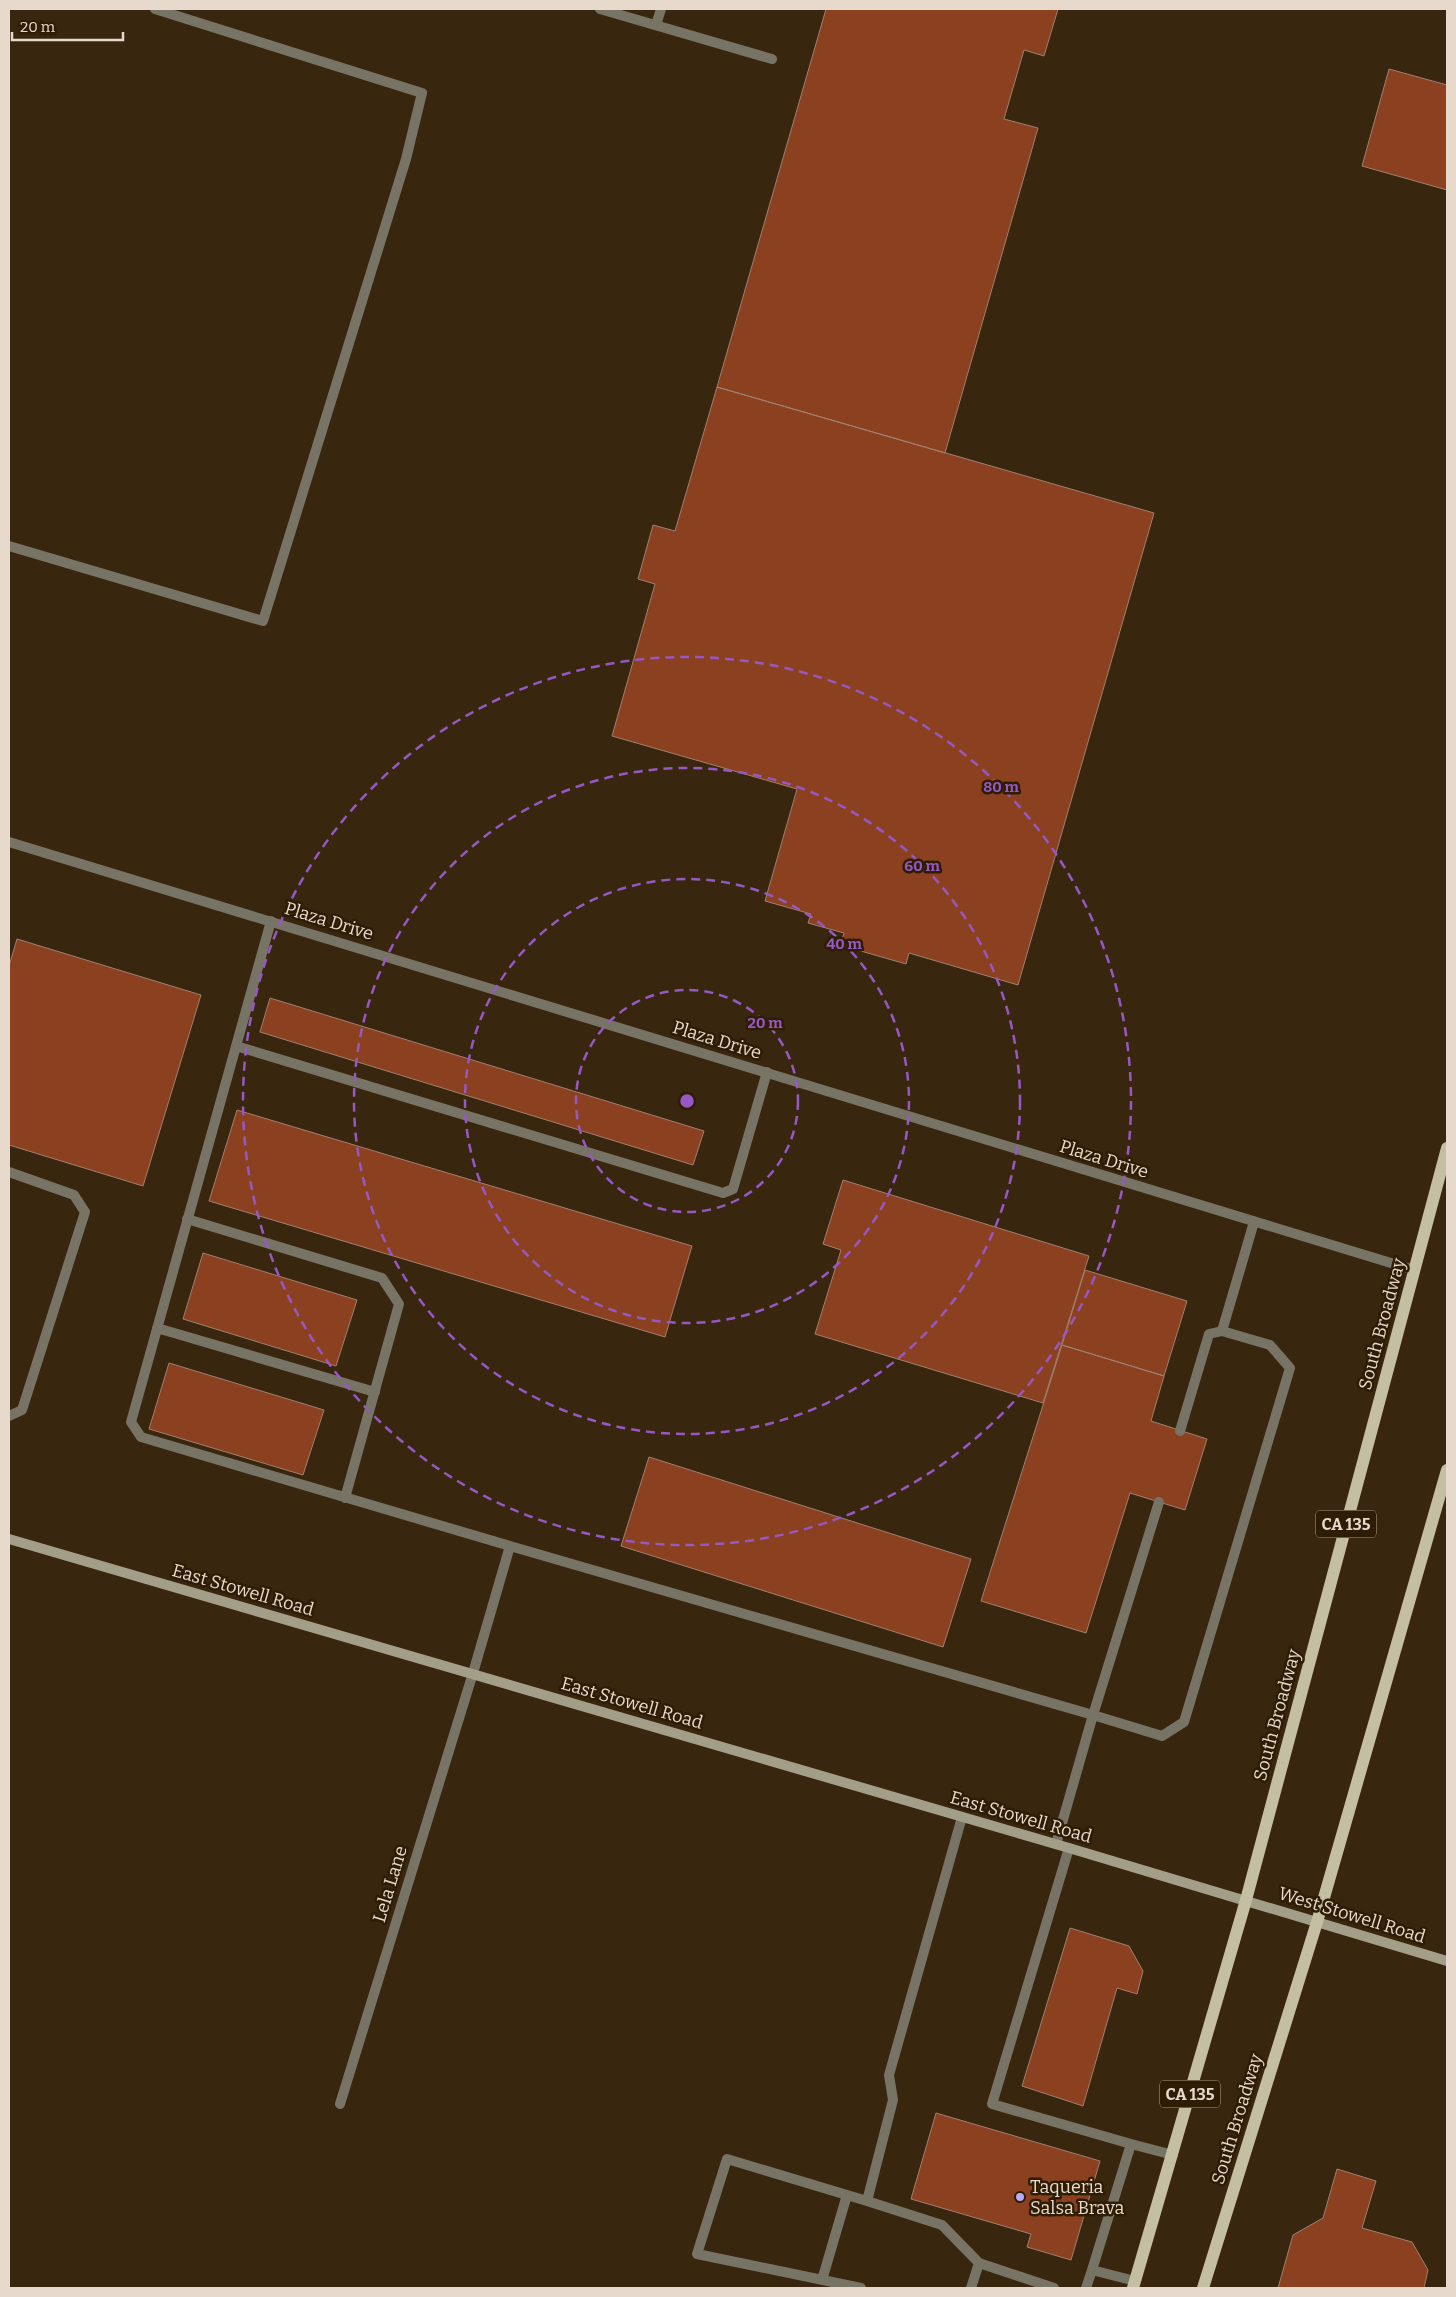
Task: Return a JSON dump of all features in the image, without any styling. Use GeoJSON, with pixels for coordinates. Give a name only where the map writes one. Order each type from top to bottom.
{"type":"FeatureCollection","features":[{"type":"Feature","properties":{"kind":"main road","name":"South Broadway"},"geometry":{"type":"LineString","coordinates":[[1134,2285],[1246,1900],[1447,1148]]}},
{"type":"Feature","properties":{"kind":"main road","name":"South Broadway"},"geometry":{"type":"LineString","coordinates":[[1203,2288],[1317,1922],[1447,1470]]}},
{"type":"Feature","properties":{"kind":"main road","name":"East Stowell Road"},"geometry":{"type":"LineString","coordinates":[[9,1539],[1246,1900]]}},
{"type":"Feature","properties":{"kind":"main road","name":"West Stowell Road"},"geometry":{"type":"LineString","coordinates":[[1246,1900],[1447,1961]]}},
{"type":"Feature","properties":{"kind":"street"},"geometry":{"type":"LineString","coordinates":[[9,546],[263,621],[406,158],[422,93],[155,9]]}},
{"type":"Feature","properties":{"kind":"street"},"geometry":{"type":"LineString","coordinates":[[600,9],[772,59]]}},
{"type":"Feature","properties":{"kind":"street"},"geometry":{"type":"LineString","coordinates":[[656,25],[661,9]]}},
{"type":"Feature","properties":{"kind":"street","name":"Plaza Drive"},"geometry":{"type":"LineString","coordinates":[[9,842],[1414,1270]]}},
{"type":"Feature","properties":{"kind":"street"},"geometry":{"type":"LineString","coordinates":[[271,921],[131,1422],[141,1437],[1162,1736],[1184,1722],[1290,1368],[1270,1345],[1222,1332],[1209,1334],[1180,1431]]}},
{"type":"Feature","properties":{"kind":"street"},"geometry":{"type":"LineString","coordinates":[[236,1046],[723,1193],[734,1189],[767,1072]]}},
{"type":"Feature","properties":{"kind":"street"},"geometry":{"type":"LineString","coordinates":[[9,1172],[74,1194],[85,1212],[22,1410],[9,1416]]}},
{"type":"Feature","properties":{"kind":"street"},"geometry":{"type":"LineString","coordinates":[[187,1219],[382,1278],[399,1304],[345,1498]]}},
{"type":"Feature","properties":{"kind":"street"},"geometry":{"type":"LineString","coordinates":[[1222,1332],[1254,1222]]}},
{"type":"Feature","properties":{"kind":"street"},"geometry":{"type":"LineString","coordinates":[[157,1328],[374,1392]]}},
{"type":"Feature","properties":{"kind":"street"},"geometry":{"type":"LineString","coordinates":[[1056,1844],[1093,1715],[1159,1502]]}},
{"type":"Feature","properties":{"kind":"street","name":"Lela Lane"},"geometry":{"type":"LineString","coordinates":[[340,2104],[473,1673],[510,1546]]}},
{"type":"Feature","properties":{"kind":"street"},"geometry":{"type":"LineString","coordinates":[[867,2201],[893,2100],[889,2075],[962,1817]]}},
{"type":"Feature","properties":{"kind":"street"},"geometry":{"type":"LineString","coordinates":[[1069,1848],[992,2104],[1173,2155]]}},
{"type":"Feature","properties":{"kind":"street"},"geometry":{"type":"LineString","coordinates":[[1086,2288],[1131,2144]]}},
{"type":"Feature","properties":{"kind":"street"},"geometry":{"type":"LineString","coordinates":[[861,2288],[697,2254],[727,2159],[942,2225],[980,2262],[1054,2288]]}},
{"type":"Feature","properties":{"kind":"street"},"geometry":{"type":"LineString","coordinates":[[822,2280],[847,2195]]}},
{"type":"Feature","properties":{"kind":"street"},"geometry":{"type":"LineString","coordinates":[[971,2288],[980,2262]]}},
{"type":"Feature","properties":{"kind":"street"},"geometry":{"type":"LineString","coordinates":[[1092,2270],[1134,2285]]}},
{"type":"Feature","properties":{"kind":"building"},"geometry":{"type":"Polygon","coordinates":[[[826,9],[1058,9],[1044,56],[1024,50],[1004,119],[1038,128],[945,453],[717,387],[826,9]]]}},
{"type":"Feature","properties":{"kind":"building"},"geometry":{"type":"Polygon","coordinates":[[[1389,69],[1447,85],[1447,190],[1362,166],[1389,69]]]}},
{"type":"Feature","properties":{"kind":"building"},"geometry":{"type":"Polygon","coordinates":[[[717,387],[1154,513],[1018,985],[909,953],[906,964],[840,945],[844,933],[808,923],[811,914],[765,901],[797,789],[612,736],[655,584],[638,579],[653,525],[675,531],[717,387]]]}},
{"type":"Feature","properties":{"kind":"building"},"geometry":{"type":"Polygon","coordinates":[[[17,939],[201,995],[143,1186],[9,1145],[9,966],[17,939]]]}},
{"type":"Feature","properties":{"kind":"building"},"geometry":{"type":"Polygon","coordinates":[[[270,998],[704,1131],[693,1165],[260,1032],[270,998]]]}},
{"type":"Feature","properties":{"kind":"building"},"geometry":{"type":"Polygon","coordinates":[[[237,1110],[692,1246],[665,1337],[209,1201],[237,1110]]]}},
{"type":"Feature","properties":{"kind":"building"},"geometry":{"type":"Polygon","coordinates":[[[843,1180],[1089,1256],[1043,1403],[815,1334],[841,1250],[823,1244],[843,1180]]]}},
{"type":"Feature","properties":{"kind":"building"},"geometry":{"type":"Polygon","coordinates":[[[203,1253],[357,1300],[336,1366],[183,1319],[203,1253]]]}},
{"type":"Feature","properties":{"kind":"building"},"geometry":{"type":"Polygon","coordinates":[[[1085,1270],[1187,1301],[1164,1376],[1062,1345],[1085,1270]]]}},
{"type":"Feature","properties":{"kind":"building"},"geometry":{"type":"Polygon","coordinates":[[[1062,1345],[1164,1376],[1151,1421],[1207,1439],[1185,1510],[1130,1493],[1086,1633],[981,1601],[1062,1345]]]}},
{"type":"Feature","properties":{"kind":"building"},"geometry":{"type":"Polygon","coordinates":[[[169,1363],[324,1410],[303,1475],[149,1429],[169,1363]]]}},
{"type":"Feature","properties":{"kind":"building"},"geometry":{"type":"Polygon","coordinates":[[[649,1457],[971,1559],[943,1647],[621,1546],[649,1457]]]}},
{"type":"Feature","properties":{"kind":"building"},"geometry":{"type":"Polygon","coordinates":[[[1070,1928],[1129,1946],[1143,1971],[1137,1994],[1117,1988],[1083,2106],[1022,2086],[1070,1928]]]}},
{"type":"Feature","properties":{"kind":"building"},"geometry":{"type":"Polygon","coordinates":[[[936,2113],[1100,2161],[1071,2260],[1027,2247],[1031,2234],[911,2199],[936,2113]]]}},
{"type":"Feature","properties":{"kind":"building"},"geometry":{"type":"Polygon","coordinates":[[[1337,2169],[1376,2181],[1362,2228],[1412,2242],[1428,2270],[1424,2288],[1278,2288],[1293,2235],[1323,2218],[1337,2169]]]}},
{"type":"Feature","properties":{"kind":"place","name":"Taqueria Salsa Brava"},"geometry":{"type":"Point","coordinates":[1020,2197]}}]}
